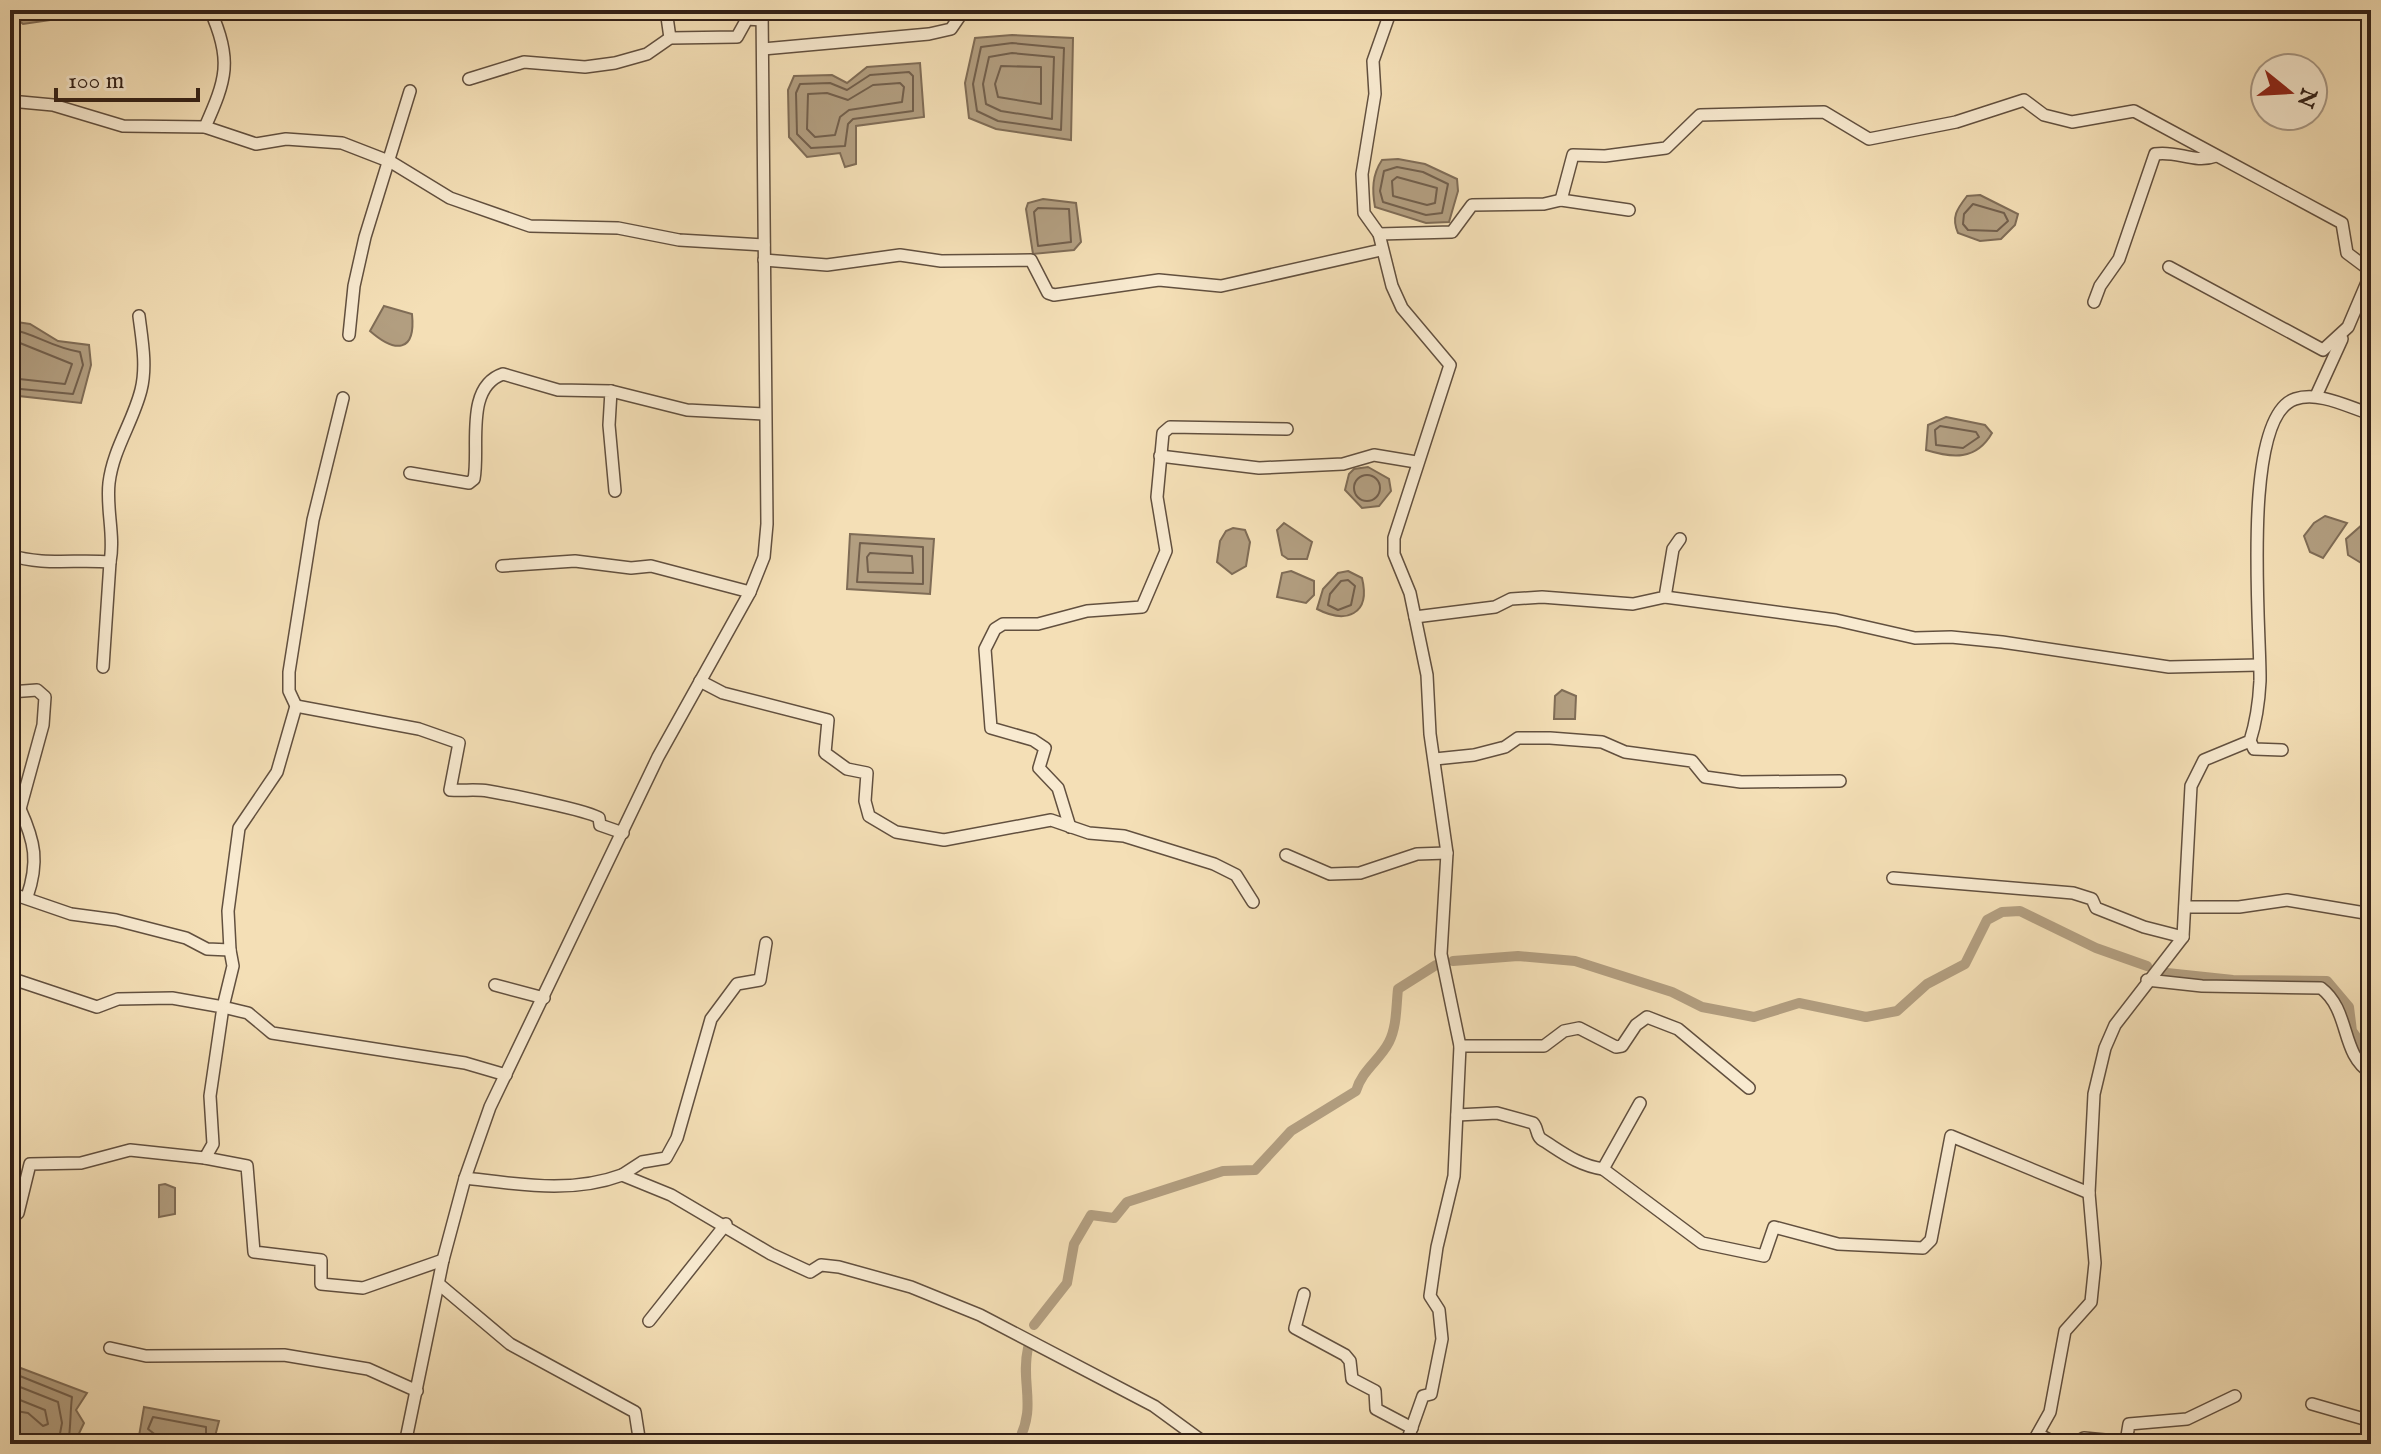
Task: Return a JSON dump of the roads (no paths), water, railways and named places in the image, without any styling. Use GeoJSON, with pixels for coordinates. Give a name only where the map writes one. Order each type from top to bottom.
{"type":"FeatureCollection","features":[{"type":"Feature","properties":{"kind":"street"},"geometry":{"type":"LineString","coordinates":[[205,127],[225,82],[220,39],[210,10]]}},
{"type":"Feature","properties":{"kind":"street"},"geometry":{"type":"LineString","coordinates":[[666,10],[670,38]]}},
{"type":"Feature","properties":{"kind":"street"},"geometry":{"type":"LineString","coordinates":[[763,49],[929,34],[951,29],[964,10]]}},
{"type":"Feature","properties":{"kind":"street"},"geometry":{"type":"LineString","coordinates":[[1391,10],[1373,61],[1375,94],[1362,174],[1364,213],[1379,234],[1381,250],[1402,308],[1450,365],[1416,462],[1394,538],[1394,554],[1415,617],[1427,675],[1447,853],[1441,954],[1460,1046],[1454,1176],[1437,1247],[1430,1296],[1439,1310],[1442,1339],[1431,1394],[1423,1396],[1406,1444]]}},
{"type":"Feature","properties":{"kind":"street"},"geometry":{"type":"LineString","coordinates":[[405,1444],[443,1260],[465,1178],[490,1107],[658,757],[750,592],[764,557],[767,524],[762,15],[747,19],[737,37],[670,38],[647,54],[615,63],[585,67],[524,62],[469,79]]}},
{"type":"Feature","properties":{"kind":"street"},"geometry":{"type":"LineString","coordinates":[[349,335],[354,286],[365,237],[391,162],[410,91]]}},
{"type":"Feature","properties":{"kind":"street"},"geometry":{"type":"LineString","coordinates":[[1561,200],[1573,155],[1605,156],[1666,148],[1700,115],[1824,112],[1869,139],[1956,122],[2024,100],[2044,115],[2072,122],[2134,111],[2342,223],[2347,253],[2371,272]]}},
{"type":"Feature","properties":{"kind":"street"},"geometry":{"type":"LineString","coordinates":[[10,101],[53,105],[123,126],[205,127],[256,144],[286,139],[342,143],[391,162],[450,198],[530,226],[618,228],[679,240],[764,245]]}},
{"type":"Feature","properties":{"kind":"street"},"geometry":{"type":"LineString","coordinates":[[2094,302],[2100,286],[2119,259],[2155,154],[2166,152],[2203,161],[2216,156]]}},
{"type":"Feature","properties":{"kind":"street"},"geometry":{"type":"LineString","coordinates":[[1379,234],[1452,232],[1472,205],[1544,204],[1561,200],[1629,210]]}},
{"type":"Feature","properties":{"kind":"street"},"geometry":{"type":"LineString","coordinates":[[764,260],[827,265],[900,255],[941,261],[1031,260],[1048,293],[1054,295],[1159,280],[1221,286],[1381,250]]}},
{"type":"Feature","properties":{"kind":"street"},"geometry":{"type":"LineString","coordinates":[[2169,267],[2323,350],[2348,327],[2371,272]]}},
{"type":"Feature","properties":{"kind":"street"},"geometry":{"type":"LineString","coordinates":[[2316,396],[2371,272]]}},
{"type":"Feature","properties":{"kind":"street"},"geometry":{"type":"LineString","coordinates":[[103,667],[113,547],[109,484],[118,444],[141,389],[144,355],[139,316]]}},
{"type":"Feature","properties":{"kind":"street"},"geometry":{"type":"LineString","coordinates":[[410,473],[469,483],[474,479],[475,423],[481,399],[495,377],[503,374],[522,377],[558,390],[611,391],[687,410],[764,414]]}},
{"type":"Feature","properties":{"kind":"street"},"geometry":{"type":"LineString","coordinates":[[611,391],[609,425],[615,491]]}},
{"type":"Feature","properties":{"kind":"street"},"geometry":{"type":"LineString","coordinates":[[2282,750],[2254,749],[2250,741],[2256,724],[2259,665],[2257,509],[2267,451],[2277,414],[2292,399],[2316,396],[2371,414]]}},
{"type":"Feature","properties":{"kind":"street"},"geometry":{"type":"LineString","coordinates":[[205,1158],[213,1144],[210,1096],[223,1007],[233,966],[228,911],[237,837],[248,812],[277,772],[296,706],[289,691],[289,672],[313,520],[343,398]]}},
{"type":"Feature","properties":{"kind":"street"},"geometry":{"type":"LineString","coordinates":[[1070,827],[1058,788],[1039,768],[1045,748],[1033,740],[991,728],[987,642],[995,629],[1003,624],[1038,624],[1087,611],[1142,607],[1166,551],[1157,497],[1163,433],[1170,427],[1287,429]]}},
{"type":"Feature","properties":{"kind":"street"},"geometry":{"type":"LineString","coordinates":[[1160,456],[1259,468],[1343,464],[1374,455],[1416,462]]}},
{"type":"Feature","properties":{"kind":"street"},"geometry":{"type":"LineString","coordinates":[[1665,597],[1673,549],[1680,539]]}},
{"type":"Feature","properties":{"kind":"street"},"geometry":{"type":"LineString","coordinates":[[10,555],[32,563],[78,559],[110,562]]}},
{"type":"Feature","properties":{"kind":"street"},"geometry":{"type":"LineString","coordinates":[[502,566],[575,561],[631,568],[651,566],[750,592]]}},
{"type":"Feature","properties":{"kind":"street"},"geometry":{"type":"LineString","coordinates":[[1415,617],[1495,607],[1511,599],[1542,597],[1633,604],[1665,597],[1836,620],[1915,638],[1951,637],[2002,642],[2169,667],[2259,665]]}},
{"type":"Feature","properties":{"kind":"street"},"geometry":{"type":"LineString","coordinates":[[700,681],[723,693],[828,720],[825,753],[847,769],[867,773],[865,801],[869,816],[896,832],[944,840],[1051,820],[1089,833],[1124,836],[1214,864],[1236,875],[1253,902]]}},
{"type":"Feature","properties":{"kind":"street"},"geometry":{"type":"LineString","coordinates":[[10,692],[37,690],[45,697],[43,725],[15,808],[33,837],[36,853],[36,871],[27,897]]}},
{"type":"Feature","properties":{"kind":"street"},"geometry":{"type":"LineString","coordinates":[[296,706],[419,729],[459,743],[450,790],[485,790],[554,807],[592,811],[599,818],[600,825],[623,833]]}},
{"type":"Feature","properties":{"kind":"street"},"geometry":{"type":"LineString","coordinates":[[1435,759],[1474,755],[1505,747],[1518,738],[1550,738],[1602,742],[1625,752],[1692,761],[1705,777],[1741,782],[1840,781]]}},
{"type":"Feature","properties":{"kind":"street"},"geometry":{"type":"LineString","coordinates":[[2057,1444],[2035,1439],[2050,1412],[2065,1331],[2091,1302],[2095,1263],[2089,1193],[2094,1094],[2105,1048],[2115,1025],[2183,937],[2186,825],[2191,786],[2204,760],[2250,741]]}},
{"type":"Feature","properties":{"kind":"street"},"geometry":{"type":"LineString","coordinates":[[1286,855],[1330,874],[1360,873],[1417,854],[1447,853]]}},
{"type":"Feature","properties":{"kind":"street"},"geometry":{"type":"LineString","coordinates":[[1893,878],[2073,893],[2092,899],[2096,908],[2117,918],[2183,937]]}},
{"type":"Feature","properties":{"kind":"street"},"geometry":{"type":"LineString","coordinates":[[10,893],[71,914],[116,920],[186,938],[207,949],[230,950]]}},
{"type":"Feature","properties":{"kind":"street"},"geometry":{"type":"LineString","coordinates":[[2185,907],[2239,907],[2287,900],[2371,914]]}},
{"type":"Feature","properties":{"kind":"street"},"geometry":{"type":"LineString","coordinates":[[465,1178],[567,1186],[598,1184],[622,1175],[642,1162],[666,1158],[677,1138],[711,1019],[737,984],[760,980],[766,943]]}},
{"type":"Feature","properties":{"kind":"street"},"geometry":{"type":"LineString","coordinates":[[10,978],[97,1007],[118,999],[172,998],[223,1007],[248,1013],[272,1033],[465,1063],[506,1075]]}},
{"type":"Feature","properties":{"kind":"street"},"geometry":{"type":"LineString","coordinates":[[2147,980],[2202,986],[2321,988],[2335,998],[2359,1066],[2371,1073]]}},
{"type":"Feature","properties":{"kind":"street"},"geometry":{"type":"LineString","coordinates":[[495,985],[544,998]]}},
{"type":"Feature","properties":{"kind":"street"},"geometry":{"type":"LineString","coordinates":[[1460,1046],[1544,1046],[1564,1031],[1579,1028],[1622,1046],[1636,1025],[1647,1017],[1678,1029],[1749,1088]]}},
{"type":"Feature","properties":{"kind":"street"},"geometry":{"type":"LineString","coordinates":[[1603,1169],[1640,1103]]}},
{"type":"Feature","properties":{"kind":"street"},"geometry":{"type":"LineString","coordinates":[[1457,1115],[1497,1113],[1533,1123],[1538,1136],[1568,1159],[1582,1166],[1603,1169],[1702,1243],[1764,1256],[1774,1227],[1838,1244],[1923,1248],[1931,1240],[1951,1136],[2089,1193]]}},
{"type":"Feature","properties":{"kind":"street"},"geometry":{"type":"LineString","coordinates":[[10,1218],[18,1213],[30,1164],[81,1163],[130,1150],[247,1166],[254,1252],[321,1260],[321,1284],[363,1288],[443,1260]]}},
{"type":"Feature","properties":{"kind":"street"},"geometry":{"type":"LineString","coordinates":[[622,1175],[671,1195],[726,1224],[771,1254],[810,1272],[821,1265],[839,1267],[911,1287],[980,1315],[1154,1406],[1206,1444]]}},
{"type":"Feature","properties":{"kind":"street"},"geometry":{"type":"LineString","coordinates":[[649,1321],[726,1224]]}},
{"type":"Feature","properties":{"kind":"street"},"geometry":{"type":"LineString","coordinates":[[440,1285],[510,1344],[635,1412],[640,1444]]}},
{"type":"Feature","properties":{"kind":"street"},"geometry":{"type":"LineString","coordinates":[[1304,1294],[1295,1328],[1345,1355],[1350,1361],[1352,1379],[1375,1391],[1376,1409],[1412,1428]]}},
{"type":"Feature","properties":{"kind":"street"},"geometry":{"type":"LineString","coordinates":[[110,1348],[146,1356],[284,1355],[368,1369],[417,1391]]}},
{"type":"Feature","properties":{"kind":"street"},"geometry":{"type":"LineString","coordinates":[[2073,1444],[2084,1438],[2126,1442],[2129,1424],[2187,1419],[2235,1396]]}},
{"type":"Feature","properties":{"kind":"street"},"geometry":{"type":"LineString","coordinates":[[2312,1404],[2371,1421]]}},
{"type":"Feature","properties":{"kind":"water"},"geometry":{"type":"Polygon","coordinates":[[[25,10],[52,10],[58,19],[23,24],[17,19],[25,10]]]}},
{"type":"Feature","properties":{"kind":"water"},"geometry":{"type":"Polygon","coordinates":[[[1012,35],[1073,38],[1071,140],[996,129],[969,118],[965,83],[975,38],[1012,35]]]}},
{"type":"Feature","properties":{"kind":"water"},"geometry":{"type":"Polygon","coordinates":[[[920,63],[924,117],[856,126],[856,164],[845,167],[840,153],[807,157],[789,137],[788,90],[794,76],[832,75],[847,83],[867,67],[920,63]]]}},
{"type":"Feature","properties":{"kind":"water"},"geometry":{"type":"Polygon","coordinates":[[[1398,159],[1425,164],[1457,179],[1458,191],[1449,222],[1426,223],[1375,207],[1376,171],[1382,160],[1398,159]]]}},
{"type":"Feature","properties":{"kind":"water"},"geometry":{"type":"Polygon","coordinates":[[[1980,195],[2018,214],[2015,225],[2001,239],[1980,241],[1958,233],[1955,218],[1958,209],[1967,196],[1980,195]]]}},
{"type":"Feature","properties":{"kind":"water"},"geometry":{"type":"Polygon","coordinates":[[[1043,199],[1076,203],[1081,242],[1074,250],[1033,254],[1026,209],[1028,203],[1043,199]]]}},
{"type":"Feature","properties":{"kind":"water"},"geometry":{"type":"Polygon","coordinates":[[[384,306],[412,314],[411,336],[402,345],[388,343],[370,331],[384,306]]]}},
{"type":"Feature","properties":{"kind":"water"},"geometry":{"type":"Polygon","coordinates":[[[10,321],[30,324],[58,341],[89,345],[91,365],[81,403],[10,395],[10,321]]]}},
{"type":"Feature","properties":{"kind":"water"},"geometry":{"type":"Polygon","coordinates":[[[1946,417],[1985,425],[1992,433],[1979,449],[1971,453],[1954,456],[1926,450],[1928,425],[1946,417]]]}},
{"type":"Feature","properties":{"kind":"water"},"geometry":{"type":"Polygon","coordinates":[[[1368,467],[1389,479],[1391,491],[1379,506],[1362,508],[1345,490],[1349,474],[1354,469],[1368,467]]]}},
{"type":"Feature","properties":{"kind":"water"},"geometry":{"type":"Polygon","coordinates":[[[2325,516],[2347,523],[2323,558],[2310,552],[2304,536],[2314,523],[2325,516]]]}},
{"type":"Feature","properties":{"kind":"water"},"geometry":{"type":"Polygon","coordinates":[[[1284,523],[1312,542],[1307,559],[1288,559],[1282,555],[1277,530],[1284,523]]]}},
{"type":"Feature","properties":{"kind":"water"},"geometry":{"type":"Polygon","coordinates":[[[2363,524],[2371,527],[2371,569],[2348,555],[2346,539],[2363,524]]]}},
{"type":"Feature","properties":{"kind":"water"},"geometry":{"type":"Polygon","coordinates":[[[1233,528],[1245,530],[1250,542],[1246,566],[1232,574],[1217,562],[1220,541],[1226,531],[1233,528]]]}},
{"type":"Feature","properties":{"kind":"water"},"geometry":{"type":"Polygon","coordinates":[[[850,534],[934,539],[930,594],[847,589],[850,534]]]}},
{"type":"Feature","properties":{"kind":"water"},"geometry":{"type":"Polygon","coordinates":[[[1291,571],[1314,581],[1314,595],[1306,603],[1277,597],[1282,573],[1291,571]]]}},
{"type":"Feature","properties":{"kind":"water"},"geometry":{"type":"Polygon","coordinates":[[[1348,571],[1362,578],[1363,601],[1359,608],[1346,616],[1317,609],[1323,589],[1338,573],[1348,571]]]}},
{"type":"Feature","properties":{"kind":"water"},"geometry":{"type":"Polygon","coordinates":[[[1562,690],[1576,696],[1575,719],[1554,719],[1555,696],[1562,690]]]}},
{"type":"Feature","properties":{"kind":"water"},"geometry":{"type":"Polygon","coordinates":[[[159,1185],[175,1188],[175,1214],[159,1217],[159,1185]]]}},
{"type":"Feature","properties":{"kind":"water"},"geometry":{"type":"Polygon","coordinates":[[[10,1364],[87,1393],[76,1410],[84,1423],[74,1444],[10,1439],[10,1364]]]}},
{"type":"Feature","properties":{"kind":"water"},"geometry":{"type":"Polygon","coordinates":[[[144,1407],[219,1421],[213,1444],[159,1444],[139,1436],[144,1407]]]}},
{"type":"Feature","properties":{"kind":"waterway"},"geometry":{"type":"LineString","coordinates":[[1453,961],[1518,956],[1575,961],[1672,992],[1702,1007],[1754,1017],[1799,1003],[1866,1017],[1897,1011],[1927,984],[1965,964],[1987,920],[2002,912],[2020,911],[2096,948],[2147,966]]}},
{"type":"Feature","properties":{"kind":"waterway"},"geometry":{"type":"LineString","coordinates":[[1034,1325],[1067,1283],[1074,1244],[1091,1215],[1114,1218],[1127,1202],[1223,1171],[1255,1170],[1291,1131],[1356,1091],[1362,1077],[1392,1036],[1398,989],[1436,965]]}},
{"type":"Feature","properties":{"kind":"waterway"},"geometry":{"type":"LineString","coordinates":[[2167,973],[2233,980],[2327,981],[2349,1007],[2352,1031],[2371,1058]]}},
{"type":"Feature","properties":{"kind":"waterway"},"geometry":{"type":"LineString","coordinates":[[1017,1444],[1028,1406],[1028,1348]]}}]}
